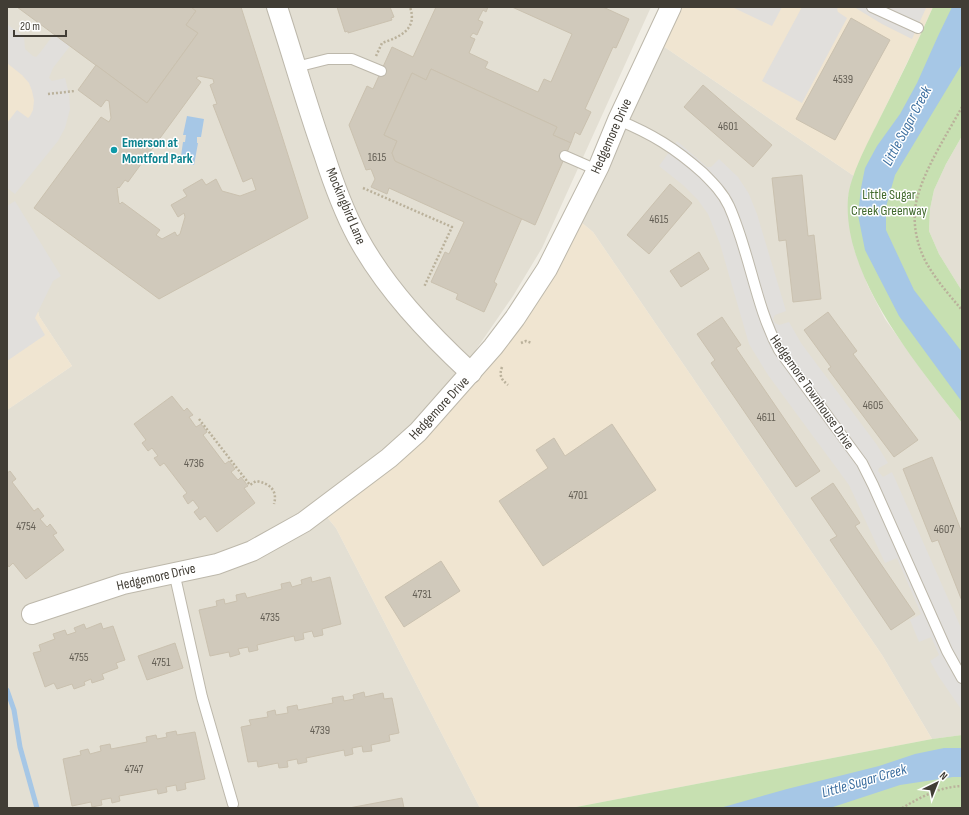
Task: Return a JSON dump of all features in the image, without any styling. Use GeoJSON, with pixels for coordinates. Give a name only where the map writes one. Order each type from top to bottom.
{"type":"FeatureCollection","features":[{"type":"Feature","properties":{"kind":"street","name":"Mockingbird Lane"},"geometry":{"type":"LineString","coordinates":[[277,7],[316,133],[334,184],[356,235],[371,260],[406,305],[434,338],[471,373]]}},
{"type":"Feature","properties":{"kind":"street","name":"Hedgemore Drive"},"geometry":{"type":"LineString","coordinates":[[32,614],[123,584],[217,564],[252,551],[304,522],[389,458],[418,432],[471,373],[516,318],[547,269],[597,170],[618,120],[670,7]]}},
{"type":"Feature","properties":{"kind":"lane"},"geometry":{"type":"LineString","coordinates":[[872,7],[918,28]]}},
{"type":"Feature","properties":{"kind":"lane"},"geometry":{"type":"LineString","coordinates":[[296,67],[328,59],[352,59],[381,71]]}},
{"type":"Feature","properties":{"kind":"lane","name":"Hedgemore Townhouse Drive"},"geometry":{"type":"LineString","coordinates":[[618,120],[658,138],[675,149],[720,191],[729,205],[770,332],[779,350],[862,463],[947,651],[962,678]]}},
{"type":"Feature","properties":{"kind":"lane"},"geometry":{"type":"LineString","coordinates":[[565,156],[597,170]]}},
{"type":"Feature","properties":{"kind":"lane"},"geometry":{"type":"LineString","coordinates":[[174,572],[202,697],[233,804]]}},
{"type":"Feature","properties":{"kind":"path"},"geometry":{"type":"LineString","coordinates":[[376,58],[382,43],[398,37],[409,27],[412,20],[412,12],[410,7]]}},
{"type":"Feature","properties":{"kind":"path"},"geometry":{"type":"LineString","coordinates":[[48,94],[75,91]]}},
{"type":"Feature","properties":{"kind":"path"},"geometry":{"type":"LineString","coordinates":[[962,107],[924,179],[916,202],[915,215],[917,235],[927,264],[962,310]]}},
{"type":"Feature","properties":{"kind":"path"},"geometry":{"type":"LineString","coordinates":[[363,188],[452,227],[424,287]]}},
{"type":"Feature","properties":{"kind":"path"},"geometry":{"type":"LineString","coordinates":[[519,344],[526,341],[532,343]]}},
{"type":"Feature","properties":{"kind":"path"},"geometry":{"type":"LineString","coordinates":[[503,363],[500,372],[501,379],[508,385]]}},
{"type":"Feature","properties":{"kind":"path"},"geometry":{"type":"LineString","coordinates":[[199,419],[250,485],[256,481],[263,482],[270,486],[275,492],[276,498],[274,504]]}},
{"type":"Feature","properties":{"kind":"path"},"geometry":{"type":"LineString","coordinates":[[902,808],[934,791],[953,786],[962,786]]}},
{"type":"Feature","properties":{"kind":"shaded area"},"geometry":{"type":"Polygon","coordinates":[[[7,7],[651,7],[542,248],[513,296],[473,354],[390,449],[316,504],[336,528],[480,808],[7,808],[7,410],[72,366],[39,316],[33,288],[7,244],[7,7]]]}},
{"type":"Feature","properties":{"kind":"shaded area"},"geometry":{"type":"Polygon","coordinates":[[[681,7],[933,7],[864,151],[854,176],[663,46],[681,7]]]}},
{"type":"Feature","properties":{"kind":"shaded area"},"geometry":{"type":"Polygon","coordinates":[[[732,7],[782,7],[772,26],[732,7]]]}},
{"type":"Feature","properties":{"kind":"shaded area"},"geometry":{"type":"Polygon","coordinates":[[[802,7],[839,7],[837,9],[838,12],[847,18],[802,103],[762,81],[802,7]]]}},
{"type":"Feature","properties":{"kind":"shaded area"},"geometry":{"type":"Polygon","coordinates":[[[854,7],[926,8],[912,39],[882,24],[854,7]]]}},
{"type":"Feature","properties":{"kind":"shaded area"},"geometry":{"type":"Polygon","coordinates":[[[7,24],[24,37],[25,49],[33,56],[36,57],[39,54],[54,34],[70,46],[53,68],[49,78],[52,81],[65,78],[69,94],[70,109],[65,128],[58,141],[15,194],[7,188],[7,123],[17,110],[28,118],[33,110],[34,100],[29,83],[22,75],[7,63],[7,24]]]}},
{"type":"Feature","properties":{"kind":"shaded area"},"geometry":{"type":"Polygon","coordinates":[[[663,46],[854,176],[848,197],[854,249],[868,286],[885,319],[962,423],[962,735],[932,739],[882,655],[593,232],[582,223],[663,46]]]}},
{"type":"Feature","properties":{"kind":"shaded area"},"geometry":{"type":"Polygon","coordinates":[[[7,59],[27,75],[40,107],[7,151],[7,59]]]}},
{"type":"Feature","properties":{"kind":"shaded area"},"geometry":{"type":"Polygon","coordinates":[[[962,136],[962,291],[939,254],[929,231],[930,209],[934,190],[946,164],[962,136]]]}},
{"type":"Feature","properties":{"kind":"shaded area"},"geometry":{"type":"Polygon","coordinates":[[[677,141],[707,167],[711,167],[719,159],[738,177],[749,194],[757,214],[786,311],[775,315],[773,319],[775,323],[779,325],[789,322],[801,343],[877,445],[888,463],[879,468],[878,471],[883,477],[892,472],[962,630],[961,709],[930,661],[939,655],[931,637],[919,642],[910,620],[921,614],[897,558],[885,563],[849,485],[768,375],[749,344],[720,244],[708,214],[698,200],[683,185],[659,166],[677,141]]]}},
{"type":"Feature","properties":{"kind":"shaded area"},"geometry":{"type":"Polygon","coordinates":[[[15,201],[61,276],[53,281],[35,318],[45,335],[7,361],[7,206],[15,201]]]}},
{"type":"Feature","properties":{"kind":"shaded area"},"geometry":{"type":"Polygon","coordinates":[[[582,223],[593,232],[882,655],[932,739],[571,808],[480,808],[336,528],[327,517],[402,459],[440,423],[503,349],[560,265],[582,223]]]}},
{"type":"Feature","properties":{"kind":"shaded area"},"geometry":{"type":"Polygon","coordinates":[[[7,244],[33,288],[39,316],[72,366],[7,410],[7,244]]]}},
{"type":"Feature","properties":{"kind":"green space","name":"Little Sugar Creek Greenway"},"geometry":{"type":"Polygon","coordinates":[[[933,7],[962,7],[962,136],[946,164],[934,190],[930,209],[929,231],[939,254],[962,291],[962,423],[924,374],[886,318],[870,288],[857,258],[849,228],[848,198],[852,180],[865,149],[933,7]]]}},
{"type":"Feature","properties":{"kind":"green space"},"geometry":{"type":"Polygon","coordinates":[[[962,735],[962,808],[571,808],[932,739],[962,735]]]}},
{"type":"Feature","properties":{"kind":"water","name":"Little Sugar Creek"},"geometry":{"type":"Polygon","coordinates":[[[952,7],[962,7],[962,64],[895,175],[886,207],[886,230],[914,290],[962,352],[962,402],[899,316],[865,250],[858,215],[865,168],[877,146],[900,114],[917,83],[952,7]]]}},
{"type":"Feature","properties":{"kind":"water"},"geometry":{"type":"Polygon","coordinates":[[[187,116],[204,119],[201,137],[197,137],[198,143],[194,165],[180,163],[183,142],[185,142],[186,135],[183,135],[187,116]]]}},
{"type":"Feature","properties":{"kind":"water","name":"Little Sugar Creek"},"geometry":{"type":"Polygon","coordinates":[[[944,748],[962,748],[962,777],[900,785],[830,808],[720,808],[787,789],[879,766],[915,754],[944,748]]]}},
{"type":"Feature","properties":{"kind":"building"},"geometry":{"type":"Polygon","coordinates":[[[17,7],[191,7],[196,11],[186,25],[198,33],[147,103],[17,7]]]}},
{"type":"Feature","properties":{"kind":"building","name":"Emerson at Montford Park"},"geometry":{"type":"Polygon","coordinates":[[[191,7],[241,7],[308,218],[159,299],[34,208],[101,117],[109,122],[111,118],[109,101],[106,100],[101,107],[78,90],[96,65],[147,103],[198,33],[186,25],[196,11],[191,7]],[[199,76],[196,78],[201,82],[128,182],[125,180],[119,188],[117,188],[119,203],[120,204],[122,202],[160,230],[156,235],[162,239],[175,232],[177,236],[180,234],[185,217],[184,213],[178,217],[171,205],[187,196],[183,190],[202,179],[206,185],[216,179],[222,191],[240,196],[256,190],[252,178],[243,182],[213,105],[217,104],[210,85],[214,83],[213,79],[199,76]]]}},
{"type":"Feature","properties":{"kind":"building"},"geometry":{"type":"Polygon","coordinates":[[[337,7],[390,7],[394,17],[391,18],[392,20],[348,33],[348,31],[345,32],[337,7]]]}},
{"type":"Feature","properties":{"kind":"building"},"geometry":{"type":"Polygon","coordinates":[[[436,7],[488,7],[486,12],[483,10],[478,20],[483,22],[477,35],[473,33],[470,37],[475,39],[469,53],[488,62],[485,68],[538,92],[544,79],[551,82],[572,34],[512,7],[603,7],[629,19],[616,48],[613,47],[585,109],[591,112],[580,135],[575,132],[571,143],[553,135],[557,127],[431,69],[426,80],[412,73],[384,135],[397,141],[392,153],[395,161],[522,218],[494,282],[497,284],[484,312],[456,299],[458,294],[431,282],[445,252],[449,254],[464,222],[389,188],[387,194],[371,187],[375,179],[371,169],[366,170],[349,125],[367,86],[373,89],[392,47],[413,57],[436,7]]]}},
{"type":"Feature","properties":{"kind":"building"},"geometry":{"type":"Polygon","coordinates":[[[851,18],[890,40],[835,140],[796,119],[851,18]]]}},
{"type":"Feature","properties":{"kind":"building"},"geometry":{"type":"Polygon","coordinates":[[[431,69],[557,127],[553,135],[571,143],[535,225],[395,161],[392,153],[397,141],[384,135],[412,73],[426,80],[431,69]]]}},
{"type":"Feature","properties":{"kind":"building"},"geometry":{"type":"Polygon","coordinates":[[[703,85],[772,145],[753,167],[684,107],[703,85]]]}},
{"type":"Feature","properties":{"kind":"building"},"geometry":{"type":"Polygon","coordinates":[[[802,175],[808,236],[814,235],[821,299],[793,302],[786,240],[779,241],[772,178],[802,175]]]}},
{"type":"Feature","properties":{"kind":"building"},"geometry":{"type":"Polygon","coordinates":[[[670,184],[692,203],[649,254],[627,235],[670,184]]]}},
{"type":"Feature","properties":{"kind":"building"},"geometry":{"type":"Polygon","coordinates":[[[699,252],[709,269],[681,287],[670,271],[699,252]]]}},
{"type":"Feature","properties":{"kind":"building"},"geometry":{"type":"Polygon","coordinates":[[[828,312],[857,351],[853,354],[918,440],[894,457],[828,369],[831,367],[804,330],[828,312]]]}},
{"type":"Feature","properties":{"kind":"building"},"geometry":{"type":"Polygon","coordinates":[[[722,317],[741,345],[736,348],[820,471],[796,487],[711,363],[715,360],[697,334],[722,317]]]}},
{"type":"Feature","properties":{"kind":"building"},"geometry":{"type":"Polygon","coordinates":[[[172,396],[184,411],[187,408],[193,415],[189,417],[196,427],[201,424],[207,432],[203,435],[225,464],[229,461],[235,469],[231,472],[238,480],[241,477],[248,486],[244,488],[255,503],[217,532],[205,516],[200,520],[194,512],[199,508],[193,500],[188,504],[183,496],[187,493],[164,463],[160,466],[154,458],[158,456],[152,448],[148,451],[142,443],[146,440],[134,424],[172,396]]]}},
{"type":"Feature","properties":{"kind":"building"},"geometry":{"type":"Polygon","coordinates":[[[612,424],[656,490],[543,566],[499,501],[548,468],[536,450],[554,438],[565,456],[612,424]]]}},
{"type":"Feature","properties":{"kind":"building"},"geometry":{"type":"Polygon","coordinates":[[[932,457],[961,530],[962,529],[962,601],[938,540],[932,542],[903,469],[932,457]]]}},
{"type":"Feature","properties":{"kind":"building"},"geometry":{"type":"Polygon","coordinates":[[[10,471],[16,479],[12,482],[34,511],[38,508],[44,516],[40,519],[47,527],[50,524],[57,533],[53,535],[64,550],[26,579],[13,563],[9,567],[7,564],[7,473],[10,471]]]}},
{"type":"Feature","properties":{"kind":"building"},"geometry":{"type":"Polygon","coordinates":[[[833,483],[860,523],[855,526],[915,614],[891,630],[830,540],[837,536],[811,498],[833,483]]]}},
{"type":"Feature","properties":{"kind":"building"},"geometry":{"type":"Polygon","coordinates":[[[441,561],[460,591],[404,627],[385,597],[441,561]]]}},
{"type":"Feature","properties":{"kind":"building"},"geometry":{"type":"Polygon","coordinates":[[[311,577],[312,582],[330,577],[341,624],[322,629],[323,635],[314,637],[312,631],[303,633],[304,639],[295,641],[294,636],[257,645],[258,650],[249,652],[248,647],[238,649],[240,654],[230,657],[229,652],[210,656],[199,610],[217,606],[216,601],[224,599],[225,604],[237,601],[236,595],[245,593],[247,598],[282,589],[281,584],[290,582],[292,587],[302,584],[301,580],[311,577]]]}},
{"type":"Feature","properties":{"kind":"building"},"geometry":{"type":"Polygon","coordinates":[[[101,623],[103,629],[113,626],[125,660],[116,663],[118,668],[102,674],[104,679],[92,683],[91,679],[84,682],[85,685],[74,689],[72,684],[57,689],[54,683],[45,687],[33,653],[41,651],[39,645],[55,639],[53,634],[65,630],[67,635],[76,632],[74,628],[84,624],[86,629],[101,623]]]}},
{"type":"Feature","properties":{"kind":"building"},"geometry":{"type":"Polygon","coordinates":[[[175,643],[183,668],[147,680],[138,656],[175,643]]]}},
{"type":"Feature","properties":{"kind":"building"},"geometry":{"type":"Polygon","coordinates":[[[364,692],[365,697],[383,693],[384,699],[392,698],[399,733],[389,735],[390,741],[371,745],[372,751],[363,752],[362,746],[352,748],[353,754],[345,756],[344,750],[306,758],[307,762],[298,764],[297,759],[287,761],[288,767],[279,768],[278,763],[258,767],[257,761],[248,762],[241,727],[251,725],[249,720],[268,717],[267,712],[275,710],[276,715],[288,713],[287,707],[297,705],[298,710],[333,703],[332,698],[343,696],[344,701],[354,699],[353,695],[364,692]]]}},
{"type":"Feature","properties":{"kind":"building"},"geometry":{"type":"Polygon","coordinates":[[[176,731],[177,735],[195,732],[205,779],[185,783],[186,789],[177,791],[176,785],[166,787],[167,792],[158,794],[157,789],[119,796],[120,801],[112,803],[111,798],[101,800],[102,805],[92,807],[91,802],[72,806],[63,759],[81,755],[80,751],[88,749],[90,754],[101,751],[100,746],[110,744],[111,749],[147,742],[146,737],[156,735],[157,739],[167,737],[166,733],[176,731]]]}},
{"type":"Feature","properties":{"kind":"building"},"geometry":{"type":"Polygon","coordinates":[[[402,798],[404,808],[349,808],[402,798]]]}},
{"type":"Feature","properties":{"kind":"waterway"},"geometry":{"type":"LineString","coordinates":[[7,690],[14,710],[20,747],[37,808]]}},
{"type":"Feature","properties":{"kind":"place","name":"Emerson at Montford Park"},"geometry":{"type":"Point","coordinates":[114,150]}}]}
